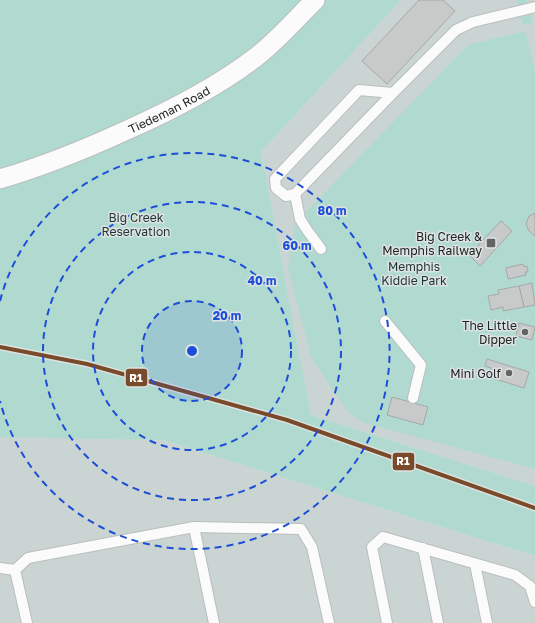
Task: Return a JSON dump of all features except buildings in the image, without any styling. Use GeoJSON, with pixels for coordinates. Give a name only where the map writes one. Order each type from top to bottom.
{"type":"FeatureCollection","features":[{"type":"Feature","properties":{"kind":"street","name":"Tiedeman Road"},"geometry":{"type":"LineString","coordinates":[[0,179],[77,152],[145,122],[197,96],[257,56],[281,35],[315,0]]}},
{"type":"Feature","properties":{"kind":"lane"},"geometry":{"type":"LineString","coordinates":[[393,93],[359,90],[275,179],[276,188],[286,196],[295,194],[456,30],[473,22],[535,7]]}},
{"type":"Feature","properties":{"kind":"lane"},"geometry":{"type":"LineString","coordinates":[[295,194],[300,219],[322,249]]}},
{"type":"Feature","properties":{"kind":"lane"},"geometry":{"type":"LineString","coordinates":[[385,321],[422,365],[413,398]]}},
{"type":"Feature","properties":{"kind":"lane"},"geometry":{"type":"LineString","coordinates":[[15,570],[28,558],[194,527],[301,529],[312,547],[329,623]]}},
{"type":"Feature","properties":{"kind":"lane"},"geometry":{"type":"LineString","coordinates":[[194,527],[214,623]]}},
{"type":"Feature","properties":{"kind":"lane"},"geometry":{"type":"LineString","coordinates":[[387,623],[372,547],[383,537],[515,575],[530,586],[535,602]]}},
{"type":"Feature","properties":{"kind":"lane"},"geometry":{"type":"LineString","coordinates":[[423,548],[438,623]]}},
{"type":"Feature","properties":{"kind":"lane"},"geometry":{"type":"LineString","coordinates":[[476,564],[487,623]]}},
{"type":"Feature","properties":{"kind":"lane"},"geometry":{"type":"LineString","coordinates":[[0,568],[15,570]]}},
{"type":"Feature","properties":{"kind":"lane"},"geometry":{"type":"LineString","coordinates":[[15,570],[27,623]]}},
{"type":"Feature","properties":{"kind":"shaded area","name":"Memphis Kiddie Park"},"geometry":{"type":"Polygon","coordinates":[[[401,0],[535,0],[535,486],[311,415],[261,152],[401,0]]]}},
{"type":"Feature","properties":{"kind":"shaded area"},"geometry":{"type":"Polygon","coordinates":[[[0,414],[163,440],[535,556],[535,623],[0,623],[0,414]]]}},
{"type":"Feature","properties":{"kind":"green space","name":"Big Creek Reservation"},"geometry":{"type":"Polygon","coordinates":[[[0,0],[401,0],[261,152],[311,415],[535,486],[535,556],[163,440],[0,437],[0,0]]]}},
{"type":"Feature","properties":{"kind":"green space"},"geometry":{"type":"Polygon","coordinates":[[[517,0],[527,0],[532,24],[522,24],[517,0]]]}},
{"type":"Feature","properties":{"kind":"green space","name":"Memphis Kiddie Park"},"geometry":{"type":"Polygon","coordinates":[[[525,31],[535,71],[535,469],[365,423],[348,412],[311,357],[288,268],[295,223],[468,45],[525,31]]]}},
{"type":"Feature","properties":{"kind":"transit line","name":"R1"},"geometry":{"type":"LineString","coordinates":[[0,347],[87,364],[287,420],[535,508]]}},
{"type":"Feature","properties":{"kind":"place","name":"Big Creek & Memphis Railway"},"geometry":{"type":"Point","coordinates":[491,243]}},
{"type":"Feature","properties":{"kind":"place","name":"The Little Dipper"},"geometry":{"type":"Point","coordinates":[525,332]}},
{"type":"Feature","properties":{"kind":"place","name":"Mini Golf"},"geometry":{"type":"Point","coordinates":[509,373]}}]}
